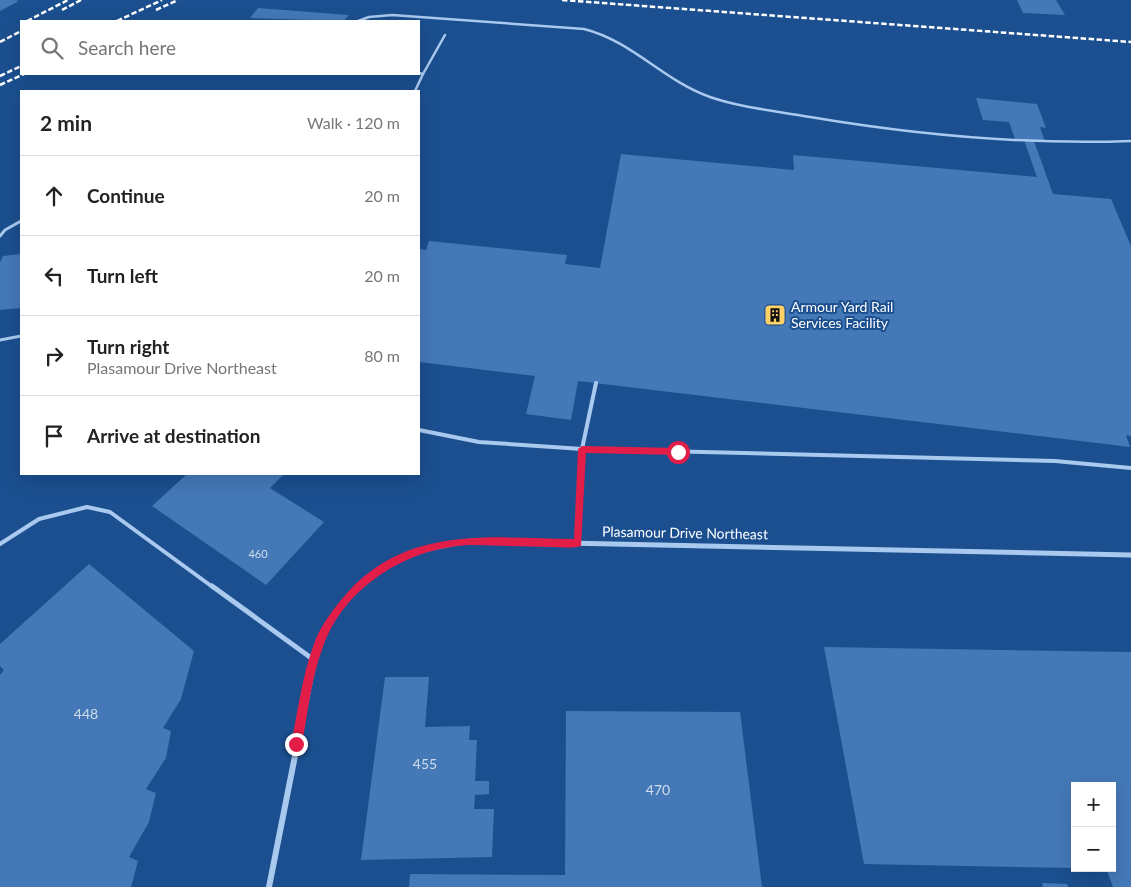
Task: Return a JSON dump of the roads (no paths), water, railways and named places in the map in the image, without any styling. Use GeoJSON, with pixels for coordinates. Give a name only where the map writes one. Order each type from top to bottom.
{"type":"FeatureCollection","features":[{"type":"Feature","properties":{"kind":"street","name":"Plasamour Drive Northeast"},"geometry":{"type":"LineString","coordinates":[[269,887],[314,660],[319,644],[338,610],[362,583],[392,562],[425,548],[471,541],[1131,555]]}},
{"type":"Feature","properties":{"kind":"lane"},"geometry":{"type":"LineString","coordinates":[[361,20],[369,17],[392,15],[584,29],[610,37],[683,85],[710,97],[741,105],[866,127],[984,139],[1089,143],[1131,141]]}},
{"type":"Feature","properties":{"kind":"lane"},"geometry":{"type":"LineString","coordinates":[[415,90],[445,35]]}},
{"type":"Feature","properties":{"kind":"lane"},"geometry":{"type":"LineString","coordinates":[[0,236],[5,230],[20,222]]}},
{"type":"Feature","properties":{"kind":"lane"},"geometry":{"type":"LineString","coordinates":[[0,340],[20,336]]}},
{"type":"Feature","properties":{"kind":"lane"},"geometry":{"type":"LineString","coordinates":[[578,543],[582,449],[596,383]]}},
{"type":"Feature","properties":{"kind":"lane"},"geometry":{"type":"LineString","coordinates":[[420,430],[479,442],[582,449],[1055,460],[1131,468]]}},
{"type":"Feature","properties":{"kind":"lane"},"geometry":{"type":"LineString","coordinates":[[0,544],[38,519],[87,507],[110,512],[314,660]]}},
{"type":"Feature","properties":{"kind":"railway"},"geometry":{"type":"LineString","coordinates":[[29,20],[68,0]]}},
{"type":"Feature","properties":{"kind":"railway"},"geometry":{"type":"LineString","coordinates":[[62,10],[81,0]]}},
{"type":"Feature","properties":{"kind":"railway"},"geometry":{"type":"LineString","coordinates":[[119,20],[162,0]]}},
{"type":"Feature","properties":{"kind":"railway"},"geometry":{"type":"LineString","coordinates":[[156,10],[178,0]]}},
{"type":"Feature","properties":{"kind":"railway"},"geometry":{"type":"LineString","coordinates":[[562,0],[1131,42]]}},
{"type":"Feature","properties":{"kind":"railway"},"geometry":{"type":"LineString","coordinates":[[0,42],[20,32]]}},
{"type":"Feature","properties":{"kind":"railway"},"geometry":{"type":"LineString","coordinates":[[0,76],[20,66]]}},
{"type":"Feature","properties":{"kind":"railway"},"geometry":{"type":"LineString","coordinates":[[0,85],[22,75]]}},
{"type":"Feature","properties":{"kind":"place","name":"Armour Yard Rail Services Facility"},"geometry":{"type":"Point","coordinates":[775,315]}}]}
